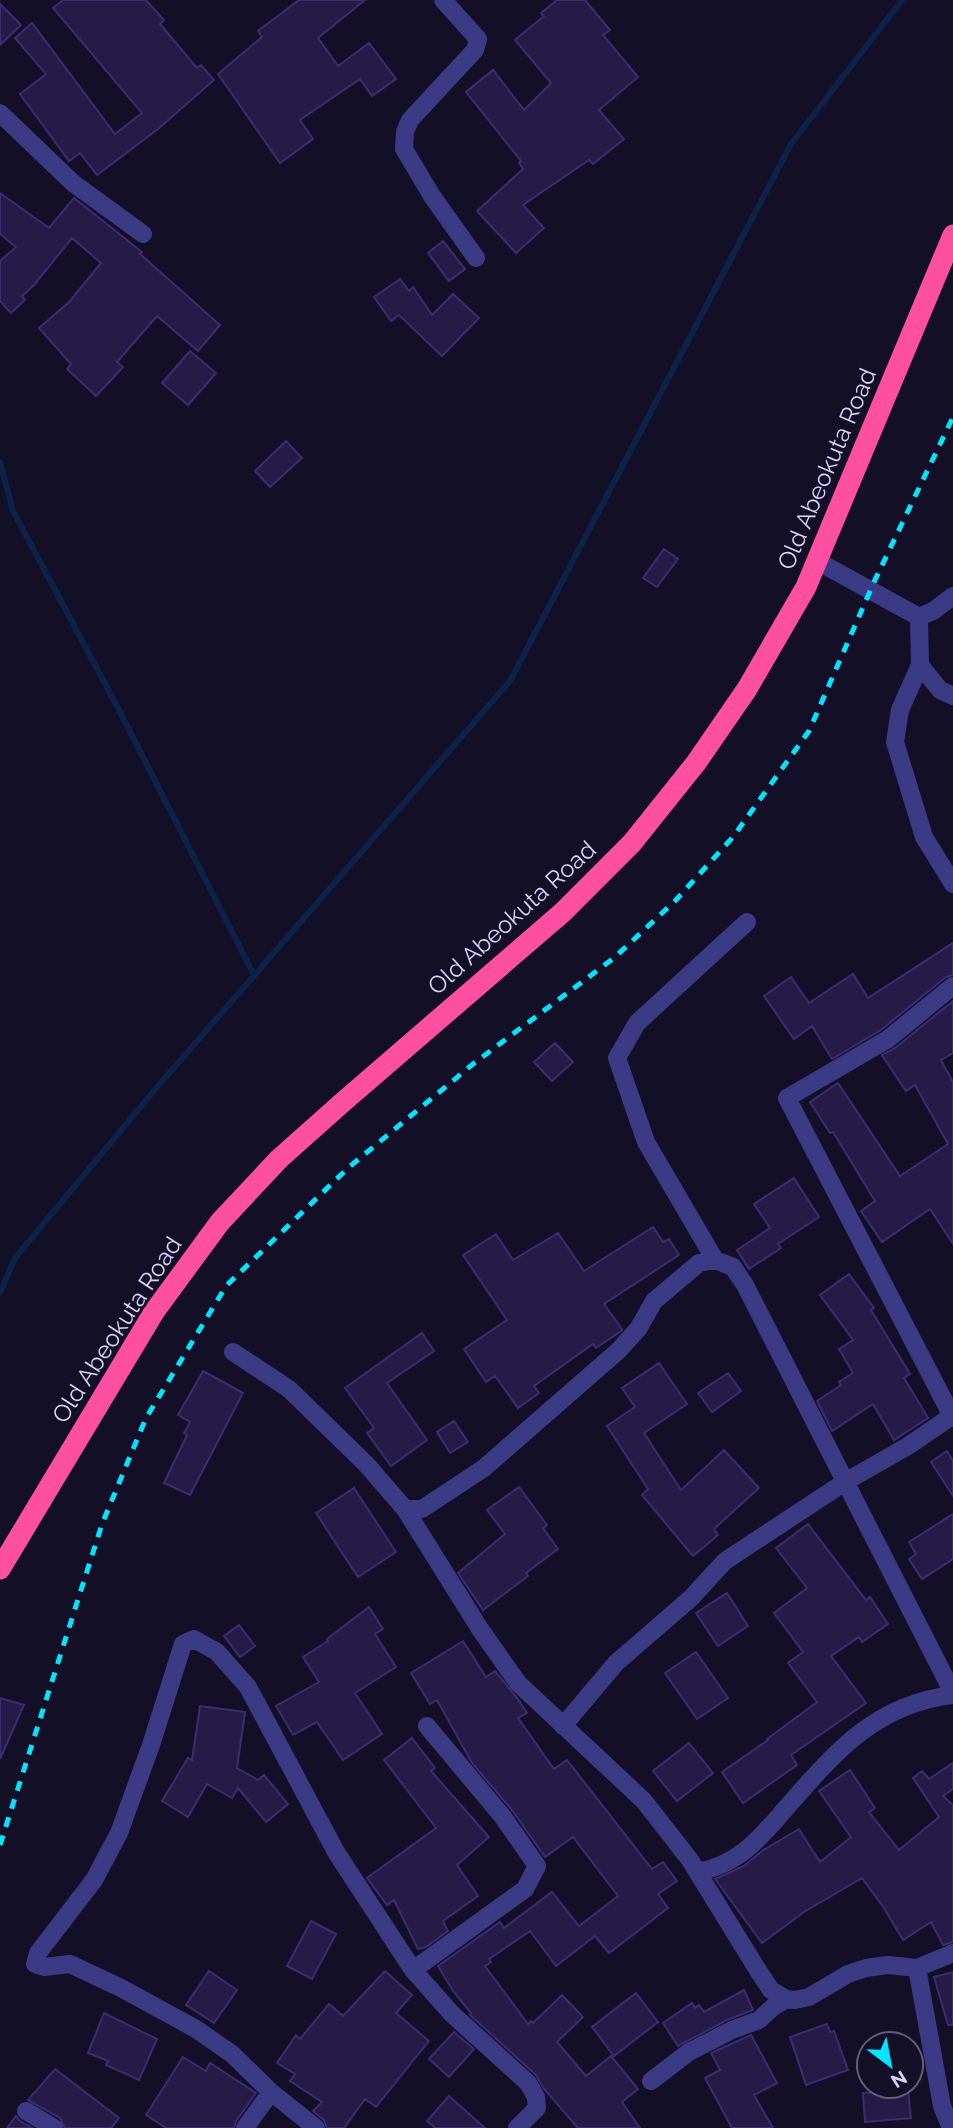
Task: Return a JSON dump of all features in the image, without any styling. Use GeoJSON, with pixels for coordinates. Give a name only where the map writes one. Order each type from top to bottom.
{"type":"FeatureCollection","features":[{"type":"Feature","properties":{"kind":"highway","name":"Old Abeokuta Road"},"geometry":{"type":"LineString","coordinates":[[0,1569],[154,1312],[220,1222],[279,1159],[563,912],[632,843],[696,763],[747,689],[806,587],[953,235]]}},
{"type":"Feature","properties":{"kind":"street"},"geometry":{"type":"LineString","coordinates":[[443,0],[478,39],[475,50],[410,120],[405,132],[404,149],[432,196],[476,258]]}},
{"type":"Feature","properties":{"kind":"street"},"geometry":{"type":"LineString","coordinates":[[0,113],[73,183],[143,234]]}},
{"type":"Feature","properties":{"kind":"street"},"geometry":{"type":"LineString","coordinates":[[817,561],[919,617]]}},
{"type":"Feature","properties":{"kind":"street"},"geometry":{"type":"LineString","coordinates":[[919,617],[933,611],[953,596]]}},
{"type":"Feature","properties":{"kind":"street"},"geometry":{"type":"LineString","coordinates":[[919,617],[920,665],[900,709],[895,742],[924,837],[953,884]]}},
{"type":"Feature","properties":{"kind":"street"},"geometry":{"type":"LineString","coordinates":[[920,665],[940,690],[953,696]]}},
{"type":"Feature","properties":{"kind":"street"},"geometry":{"type":"LineString","coordinates":[[715,1261],[646,1142],[617,1058],[637,1023],[747,922]]}},
{"type":"Feature","properties":{"kind":"street"},"geometry":{"type":"LineString","coordinates":[[563,1726],[616,1663],[691,1598],[725,1561],[845,1482],[953,1417],[787,1098],[888,1039],[953,986]]}},
{"type":"Feature","properties":{"kind":"street"},"geometry":{"type":"LineString","coordinates":[[414,1509],[484,1468],[618,1351],[638,1329],[654,1301],[699,1263],[715,1261],[733,1267],[745,1285],[953,1694],[904,1705],[877,1719],[828,1760],[763,1835],[743,1853],[733,1861],[698,1872]]}},
{"type":"Feature","properties":{"kind":"street"},"geometry":{"type":"LineString","coordinates":[[233,1352],[289,1389],[414,1509],[422,1535],[517,1683],[644,1801],[698,1872],[777,1999]]}},
{"type":"Feature","properties":{"kind":"street"},"geometry":{"type":"LineString","coordinates":[[316,2128],[271,2092],[232,2054],[196,2029],[132,1993],[70,1964],[44,1967],[35,1964],[38,1953],[94,1880],[119,1833],[176,1672],[183,1644],[194,1639],[218,1652],[248,1687],[336,1852],[414,1970],[452,2014],[527,2083],[536,2097],[537,2108],[517,2128]]}},
{"type":"Feature","properties":{"kind":"street"},"geometry":{"type":"LineString","coordinates":[[414,1970],[525,1889],[537,1866],[503,1817],[427,1726]]}},
{"type":"Feature","properties":{"kind":"street"},"geometry":{"type":"LineString","coordinates":[[777,1999],[795,2000],[809,1997],[848,1974],[866,1968],[888,1965],[917,1968],[953,1953]]}},
{"type":"Feature","properties":{"kind":"street"},"geometry":{"type":"LineString","coordinates":[[917,1968],[942,2106],[951,2128]]}},
{"type":"Feature","properties":{"kind":"street"},"geometry":{"type":"LineString","coordinates":[[651,2081],[689,2052],[732,2030],[759,2020],[777,1999]]}},
{"type":"Feature","properties":{"kind":"street"},"geometry":{"type":"LineString","coordinates":[[246,2128],[271,2092]]}},
{"type":"Feature","properties":{"kind":"street"},"geometry":{"type":"LineString","coordinates":[[26,2111],[54,2128]]}},
{"type":"Feature","properties":{"kind":"building"},"geometry":{"type":"Polygon","coordinates":[[[63,0],[146,0],[164,20],[160,24],[197,68],[201,65],[214,80],[158,129],[97,175],[80,153],[69,161],[20,94],[46,74],[15,38],[32,23],[115,134],[142,113],[53,8],[63,0]]]}},
{"type":"Feature","properties":{"kind":"building"},"geometry":{"type":"Polygon","coordinates":[[[299,0],[365,0],[318,38],[338,66],[369,43],[396,79],[372,96],[360,79],[300,120],[313,139],[280,163],[218,74],[262,37],[258,31],[299,0]]]}},
{"type":"Feature","properties":{"kind":"building"},"geometry":{"type":"Polygon","coordinates":[[[557,0],[585,0],[610,30],[603,35],[638,77],[599,110],[624,139],[593,164],[589,160],[523,205],[544,228],[516,253],[477,211],[523,169],[519,163],[521,161],[466,92],[493,70],[524,110],[551,83],[515,40],[544,16],[541,13],[557,0]]]}},
{"type":"Feature","properties":{"kind":"building"},"geometry":{"type":"Polygon","coordinates":[[[0,4],[21,25],[0,45],[0,4]]]}},
{"type":"Feature","properties":{"kind":"building"},"geometry":{"type":"Polygon","coordinates":[[[0,193],[49,228],[74,198],[142,252],[140,254],[220,325],[198,351],[157,316],[117,362],[123,367],[96,396],[67,369],[71,364],[39,328],[69,302],[101,263],[72,238],[22,296],[25,300],[11,313],[0,301],[0,261],[16,247],[0,234],[0,193]]]}},
{"type":"Feature","properties":{"kind":"building"},"geometry":{"type":"Polygon","coordinates":[[[443,241],[465,269],[449,281],[428,253],[443,241]]]}},
{"type":"Feature","properties":{"kind":"building"},"geometry":{"type":"Polygon","coordinates":[[[400,279],[409,291],[413,287],[432,315],[453,294],[479,318],[442,356],[399,315],[391,321],[374,297],[400,279]]]}},
{"type":"Feature","properties":{"kind":"building"},"geometry":{"type":"Polygon","coordinates":[[[190,351],[216,373],[188,405],[162,383],[190,351]]]}},
{"type":"Feature","properties":{"kind":"building"},"geometry":{"type":"Polygon","coordinates":[[[286,441],[302,458],[270,487],[255,471],[286,441]]]}},
{"type":"Feature","properties":{"kind":"building"},"geometry":{"type":"Polygon","coordinates":[[[664,549],[678,559],[657,587],[643,578],[664,549]]]}},
{"type":"Feature","properties":{"kind":"building"},"geometry":{"type":"Polygon","coordinates":[[[953,943],[953,975],[946,977],[881,1030],[832,1059],[812,1026],[794,1039],[764,996],[791,977],[809,1003],[853,974],[868,998],[953,943]]]}},
{"type":"Feature","properties":{"kind":"building"},"geometry":{"type":"Polygon","coordinates":[[[953,1001],[953,1053],[941,1060],[953,1082],[953,1244],[930,1209],[882,1242],[861,1211],[875,1201],[833,1132],[830,1133],[810,1102],[838,1083],[900,1176],[948,1144],[915,1085],[906,1091],[882,1055],[895,1048],[953,1001]]]}},
{"type":"Feature","properties":{"kind":"building"},"geometry":{"type":"Polygon","coordinates":[[[555,1043],[573,1062],[552,1081],[534,1062],[555,1043]]]}},
{"type":"Feature","properties":{"kind":"building"},"geometry":{"type":"Polygon","coordinates":[[[794,1178],[819,1217],[778,1244],[781,1248],[749,1269],[737,1250],[770,1228],[754,1204],[794,1178]]]}},
{"type":"Feature","properties":{"kind":"building"},"geometry":{"type":"Polygon","coordinates":[[[653,1227],[663,1242],[669,1239],[679,1255],[604,1304],[621,1331],[596,1348],[593,1344],[534,1386],[539,1393],[518,1408],[495,1376],[486,1382],[464,1349],[507,1320],[463,1255],[496,1234],[513,1260],[558,1233],[584,1271],[653,1227]]]}},
{"type":"Feature","properties":{"kind":"building"},"geometry":{"type":"Polygon","coordinates":[[[849,1274],[874,1308],[871,1310],[910,1374],[904,1378],[928,1418],[894,1440],[873,1404],[832,1431],[817,1401],[841,1385],[839,1382],[853,1373],[839,1349],[853,1340],[820,1295],[849,1274]]]}},
{"type":"Feature","properties":{"kind":"building"},"geometry":{"type":"Polygon","coordinates":[[[422,1333],[434,1351],[387,1383],[427,1440],[391,1466],[367,1433],[374,1428],[345,1388],[422,1333]]]}},
{"type":"Feature","properties":{"kind":"building"},"geometry":{"type":"Polygon","coordinates":[[[659,1363],[687,1404],[644,1433],[681,1490],[724,1450],[759,1488],[714,1529],[718,1535],[693,1556],[642,1495],[648,1489],[607,1426],[635,1407],[622,1388],[659,1363]]]}},
{"type":"Feature","properties":{"kind":"building"},"geometry":{"type":"Polygon","coordinates":[[[203,1371],[243,1393],[190,1495],[164,1483],[187,1435],[184,1433],[190,1422],[178,1415],[203,1371]]]}},
{"type":"Feature","properties":{"kind":"building"},"geometry":{"type":"Polygon","coordinates":[[[728,1373],[741,1391],[712,1412],[698,1393],[728,1373]]]}},
{"type":"Feature","properties":{"kind":"building"},"geometry":{"type":"Polygon","coordinates":[[[454,1421],[468,1442],[450,1453],[437,1432],[454,1421]]]}},
{"type":"Feature","properties":{"kind":"building"},"geometry":{"type":"Polygon","coordinates":[[[947,1451],[953,1461],[953,1496],[931,1462],[947,1451]]]}},
{"type":"Feature","properties":{"kind":"building"},"geometry":{"type":"Polygon","coordinates":[[[519,1487],[547,1525],[543,1528],[558,1549],[483,1610],[458,1573],[505,1534],[487,1510],[519,1487]]]}},
{"type":"Feature","properties":{"kind":"building"},"geometry":{"type":"Polygon","coordinates":[[[354,1488],[396,1552],[358,1577],[316,1513],[354,1488]]]}},
{"type":"Feature","properties":{"kind":"building"},"geometry":{"type":"Polygon","coordinates":[[[953,1514],[953,1559],[922,1579],[909,1559],[916,1554],[909,1542],[953,1514]]]}},
{"type":"Feature","properties":{"kind":"building"},"geometry":{"type":"Polygon","coordinates":[[[808,1524],[866,1600],[870,1597],[888,1624],[862,1642],[859,1637],[831,1656],[866,1703],[791,1755],[797,1765],[743,1803],[722,1772],[817,1702],[788,1663],[803,1652],[774,1613],[807,1588],[776,1548],[808,1524]]]}},
{"type":"Feature","properties":{"kind":"building"},"geometry":{"type":"Polygon","coordinates":[[[727,1593],[748,1626],[718,1646],[696,1613],[727,1593]]]}},
{"type":"Feature","properties":{"kind":"building"},"geometry":{"type":"Polygon","coordinates":[[[369,1607],[383,1629],[375,1634],[396,1667],[355,1693],[382,1734],[343,1760],[317,1722],[293,1735],[276,1706],[319,1682],[303,1657],[328,1641],[327,1639],[369,1607]]]}},
{"type":"Feature","properties":{"kind":"building"},"geometry":{"type":"Polygon","coordinates":[[[239,1625],[255,1646],[240,1657],[224,1636],[239,1625]]]}},
{"type":"Feature","properties":{"kind":"building"},"geometry":{"type":"Polygon","coordinates":[[[463,1641],[486,1677],[495,1671],[518,1699],[527,1713],[518,1718],[554,1769],[567,1760],[652,1869],[663,1862],[677,1881],[658,1894],[668,1908],[609,1953],[595,1936],[556,1966],[530,1931],[489,1959],[491,1962],[485,1966],[528,2024],[531,2021],[533,2023],[562,1995],[583,2017],[557,2042],[586,2076],[611,2056],[638,2089],[622,2102],[640,2128],[578,2128],[544,2089],[536,2075],[470,2015],[438,1966],[500,1922],[504,1928],[552,1892],[579,1926],[618,1896],[573,1837],[545,1857],[512,1810],[472,1763],[437,1700],[430,1704],[411,1673],[463,1641]]]}},
{"type":"Feature","properties":{"kind":"building"},"geometry":{"type":"Polygon","coordinates":[[[696,1652],[728,1698],[697,1719],[665,1673],[696,1652]]]}},
{"type":"Feature","properties":{"kind":"building"},"geometry":{"type":"Polygon","coordinates":[[[0,1698],[24,1705],[0,1759],[0,1698]]]}},
{"type":"Feature","properties":{"kind":"building"},"geometry":{"type":"Polygon","coordinates":[[[200,1706],[245,1712],[237,1768],[258,1780],[264,1775],[288,1804],[266,1822],[238,1788],[232,1798],[207,1784],[188,1817],[162,1801],[188,1758],[192,1760],[200,1706]]]}},
{"type":"Feature","properties":{"kind":"building"},"geometry":{"type":"Polygon","coordinates":[[[412,1738],[435,1768],[431,1771],[489,1837],[457,1865],[478,1896],[443,1921],[448,1931],[426,1947],[418,1949],[394,1900],[387,1905],[367,1878],[436,1828],[384,1760],[412,1738]]]}},
{"type":"Feature","properties":{"kind":"building"},"geometry":{"type":"Polygon","coordinates":[[[689,1743],[713,1773],[677,1801],[653,1771],[689,1743]]]}},
{"type":"Feature","properties":{"kind":"building"},"geometry":{"type":"Polygon","coordinates":[[[953,1763],[953,1789],[943,1796],[953,1805],[953,1942],[943,1945],[931,1922],[903,1940],[862,1878],[804,1912],[762,1943],[715,1879],[744,1866],[762,1851],[799,1829],[820,1862],[851,1837],[819,1791],[850,1770],[875,1808],[869,1812],[899,1850],[939,1817],[913,1778],[922,1771],[929,1779],[953,1763]]]}},
{"type":"Feature","properties":{"kind":"building"},"geometry":{"type":"Polygon","coordinates":[[[311,1921],[336,1934],[312,1979],[287,1966],[311,1921]]]}},
{"type":"Feature","properties":{"kind":"building"},"geometry":{"type":"Polygon","coordinates":[[[209,1971],[237,1990],[214,2023],[186,2005],[209,1971]]]}},
{"type":"Feature","properties":{"kind":"building"},"geometry":{"type":"Polygon","coordinates":[[[385,1971],[412,1995],[396,2013],[429,2041],[376,2107],[365,2099],[344,2128],[327,2128],[324,2120],[313,2111],[322,2102],[290,2081],[295,2074],[277,2063],[296,2035],[300,2039],[329,2004],[343,2016],[385,1971]]]}},
{"type":"Feature","properties":{"kind":"building"},"geometry":{"type":"Polygon","coordinates":[[[953,1972],[953,2025],[948,2025],[934,1977],[953,1972]]]}},
{"type":"Feature","properties":{"kind":"building"},"geometry":{"type":"Polygon","coordinates":[[[744,1990],[753,2010],[727,2020],[678,2046],[663,2023],[692,2003],[695,2008],[699,2005],[704,2012],[744,1990]]]}},
{"type":"Feature","properties":{"kind":"building"},"geometry":{"type":"Polygon","coordinates":[[[636,1993],[658,2022],[614,2056],[592,2027],[636,1993]]]}},
{"type":"Feature","properties":{"kind":"building"},"geometry":{"type":"Polygon","coordinates":[[[104,2013],[157,2039],[139,2080],[106,2065],[108,2061],[88,2053],[104,2013]]]}},
{"type":"Feature","properties":{"kind":"building"},"geometry":{"type":"Polygon","coordinates":[[[827,2024],[830,2032],[834,2031],[848,2070],[806,2085],[790,2037],[827,2024]]]}},
{"type":"Feature","properties":{"kind":"building"},"geometry":{"type":"Polygon","coordinates":[[[454,2032],[474,2049],[449,2077],[429,2059],[454,2032]]]}},
{"type":"Feature","properties":{"kind":"building"},"geometry":{"type":"Polygon","coordinates":[[[751,2035],[777,2083],[754,2095],[773,2128],[732,2128],[705,2078],[720,2070],[711,2053],[751,2035]]]}},
{"type":"Feature","properties":{"kind":"building"},"geometry":{"type":"Polygon","coordinates":[[[183,2057],[206,2071],[210,2063],[256,2093],[234,2128],[166,2128],[146,2115],[183,2057]]]}},
{"type":"Feature","properties":{"kind":"building"},"geometry":{"type":"Polygon","coordinates":[[[55,2069],[119,2118],[111,2128],[65,2128],[60,2118],[28,2100],[55,2069]]]}},
{"type":"Feature","properties":{"kind":"building"},"geometry":{"type":"Polygon","coordinates":[[[449,2096],[485,2128],[435,2128],[427,2121],[449,2096]]]}},
{"type":"Feature","properties":{"kind":"building"},"geometry":{"type":"Polygon","coordinates":[[[863,2100],[909,2100],[911,2118],[865,2122],[863,2100]]]}},
{"type":"Feature","properties":{"kind":"building"},"geometry":{"type":"Polygon","coordinates":[[[16,2116],[20,2121],[32,2128],[7,2128],[16,2116]]]}},
{"type":"Feature","properties":{"kind":"waterway"},"geometry":{"type":"LineString","coordinates":[[0,1293],[15,1258],[152,1093],[510,681],[791,144],[902,0]]}},
{"type":"Feature","properties":{"kind":"waterway"},"geometry":{"type":"LineString","coordinates":[[0,462],[13,511],[119,710],[254,975]]}},
{"type":"Feature","properties":{"kind":"railway"},"geometry":{"type":"LineString","coordinates":[[0,1845],[102,1524],[146,1418],[226,1286],[348,1168],[473,1064],[614,958],[675,901],[733,837],[809,731],[874,582],[953,417]]}}]}
